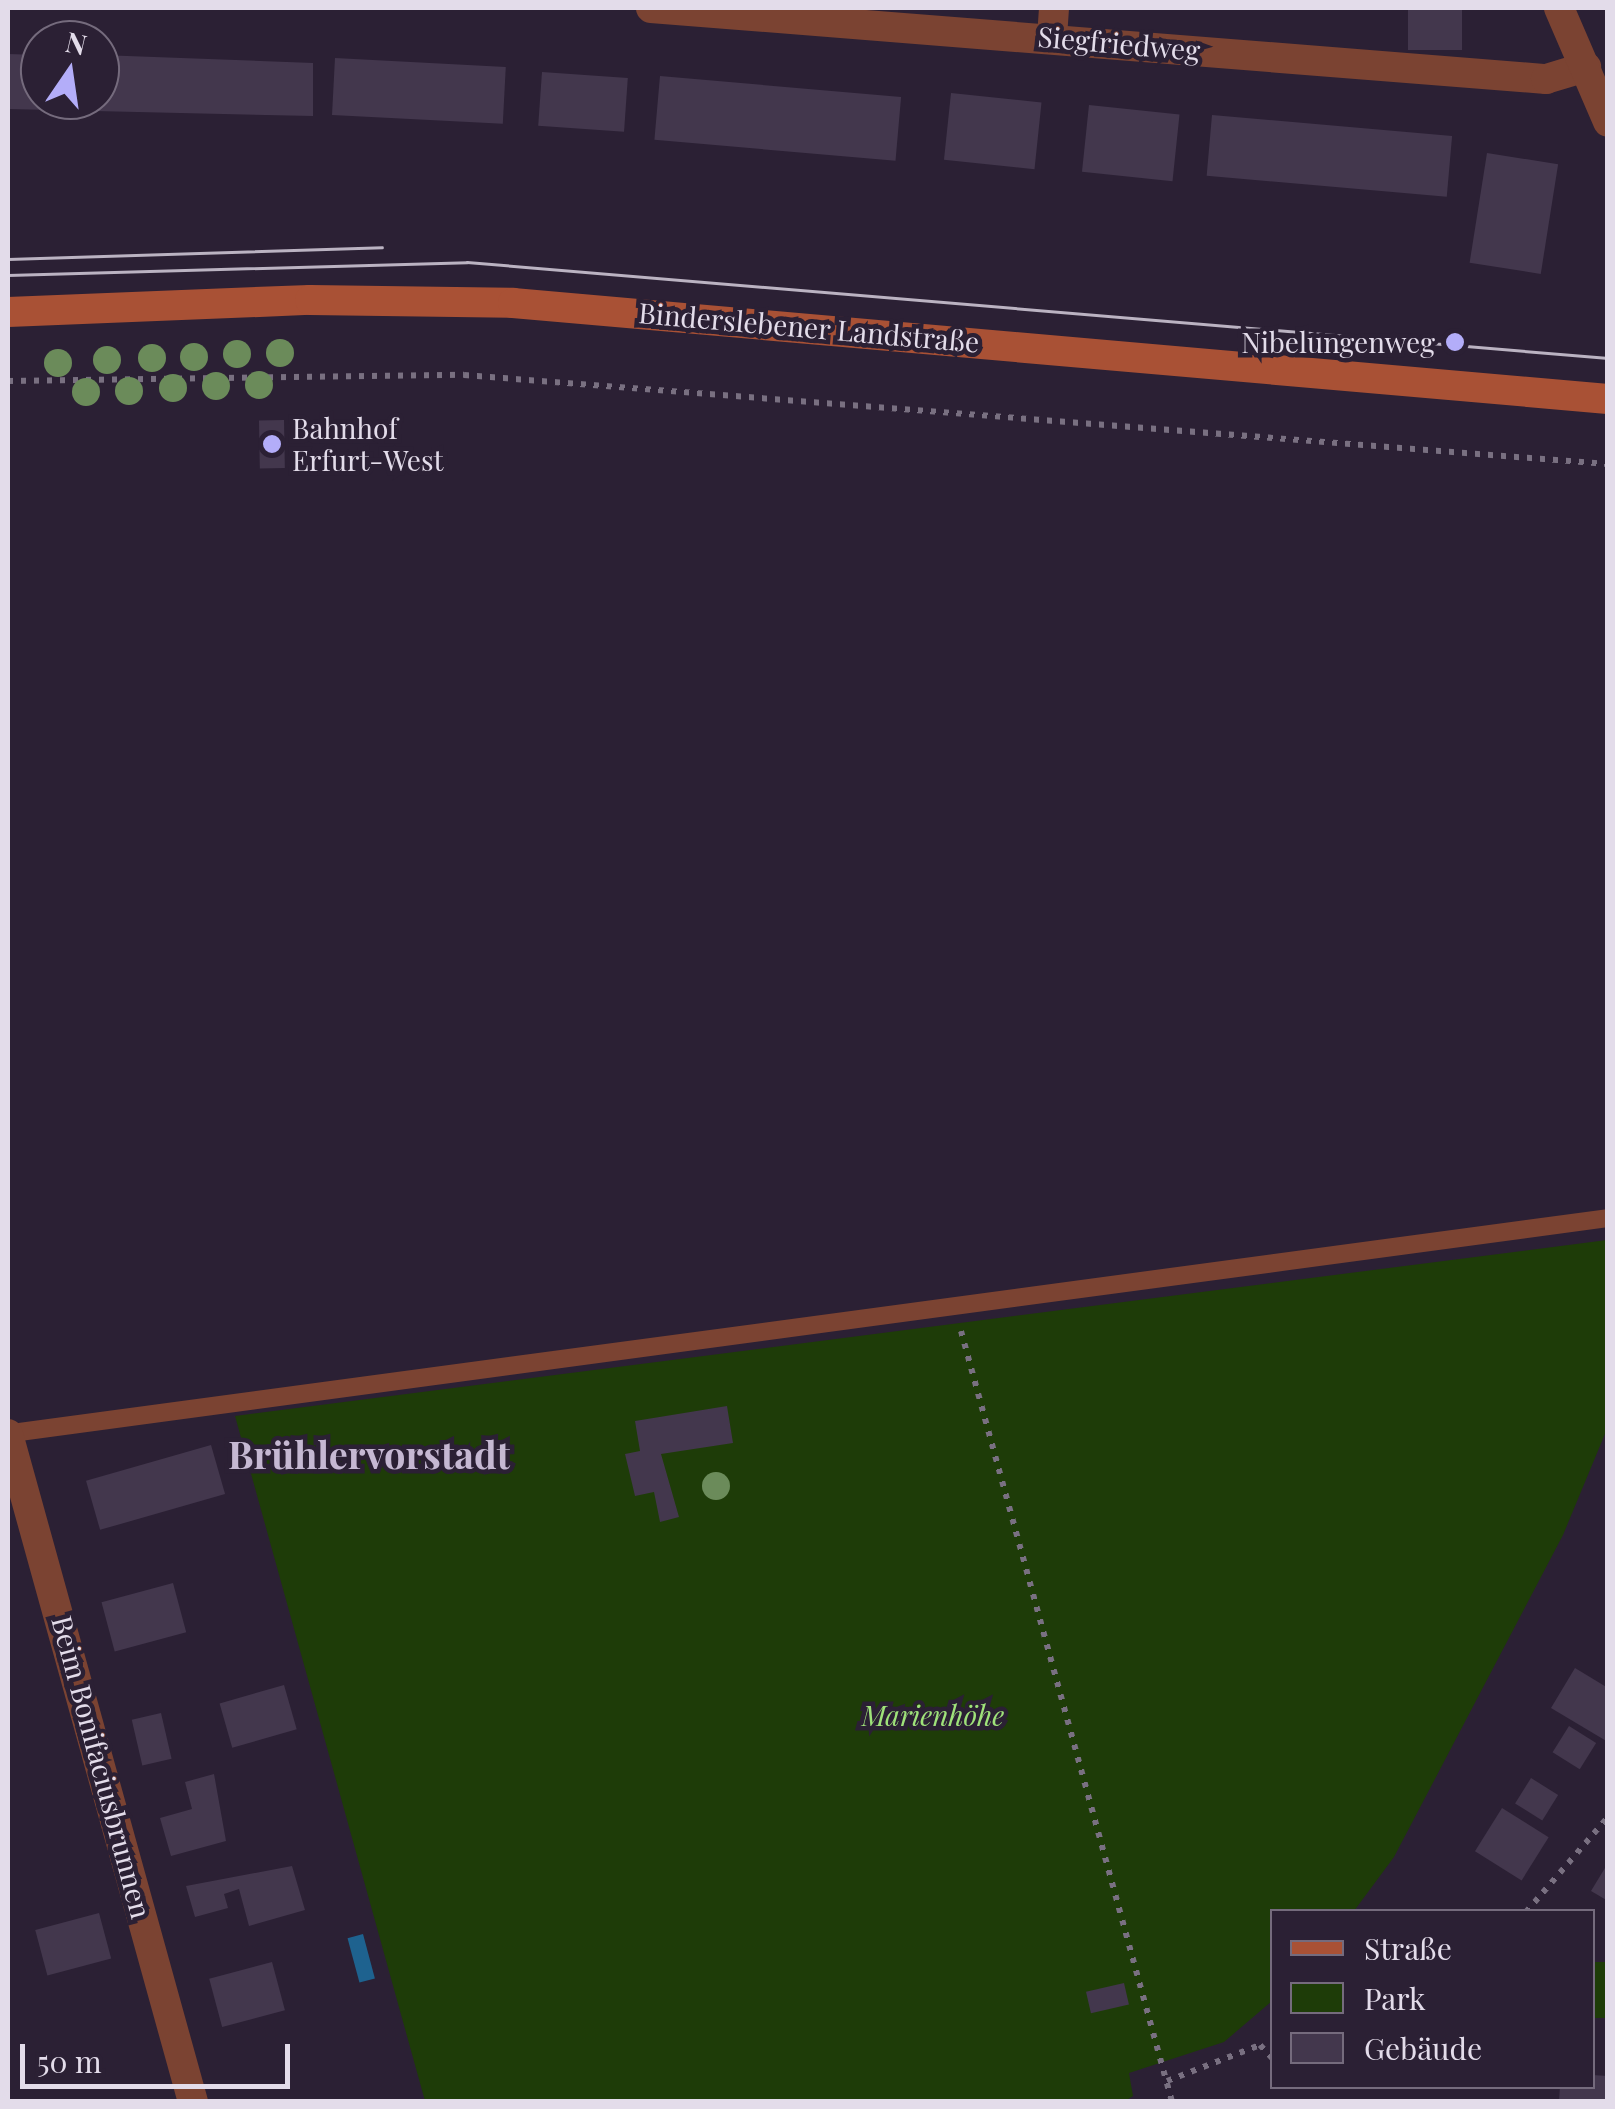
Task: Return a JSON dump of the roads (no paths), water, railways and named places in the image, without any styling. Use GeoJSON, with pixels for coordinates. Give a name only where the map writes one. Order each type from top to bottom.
{"type":"FeatureCollection","features":[{"type":"Feature","properties":{"kind":"main road","name":"Binderslebener Landstraße"},"geometry":{"type":"LineString","coordinates":[[8,312],[310,300],[513,303],[1608,400]]}},
{"type":"Feature","properties":{"kind":"street","name":"Siegfriedweg"},"geometry":{"type":"LineString","coordinates":[[652,8],[1053,22],[1546,78],[1586,67]]}},
{"type":"Feature","properties":{"kind":"street"},"geometry":{"type":"LineString","coordinates":[[1559,8],[1608,122]]}},
{"type":"Feature","properties":{"kind":"street","name":"Beim Bonifaciusbrunnen"},"geometry":{"type":"LineString","coordinates":[[10,1434],[192,2102]]}},
{"type":"Feature","properties":{"kind":"lane"},"geometry":{"type":"LineString","coordinates":[[10,1434],[955,1310],[1608,1218]]}},
{"type":"Feature","properties":{"kind":"water"},"geometry":{"type":"Polygon","coordinates":[[[363,1934],[375,1978],[359,1983],[348,1938],[363,1934]]]}},
{"type":"Feature","properties":{"kind":"tram line"},"geometry":{"type":"LineString","coordinates":[[8,259],[382,247]]}},
{"type":"Feature","properties":{"kind":"tram line"},"geometry":{"type":"LineString","coordinates":[[8,275],[467,262],[1608,358]]}},
{"type":"Feature","properties":{"kind":"place","name":"Nibelungenweg"},"geometry":{"type":"Point","coordinates":[1455,342]}},
{"type":"Feature","properties":{"kind":"place","name":"Bahnhof Erfurt-West"},"geometry":{"type":"Point","coordinates":[272,444]}},
{"type":"Feature","properties":{"kind":"district","name":"Brühlervorstadt"},"geometry":{"type":"Point","coordinates":[369,1454]}},
{"type":"Feature","properties":{"kind":"park label","name":"Marienhöhe"},"geometry":{"type":"Point","coordinates":[933,1715]}}]}
